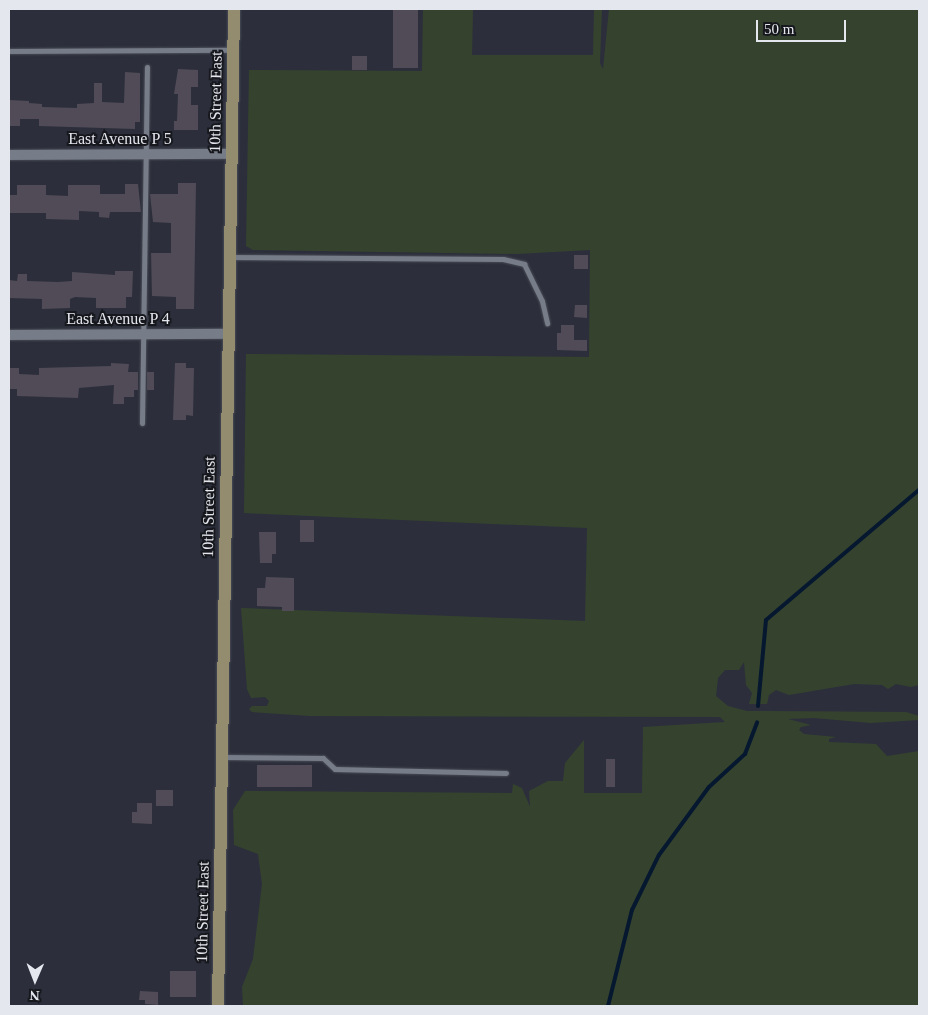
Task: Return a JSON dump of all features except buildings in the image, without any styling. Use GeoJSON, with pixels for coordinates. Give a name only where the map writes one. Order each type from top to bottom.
{"type":"FeatureCollection","features":[{"type":"Feature","properties":{"kind":"main road","name":"10th Street East"},"geometry":{"type":"LineString","coordinates":[[218,1006],[234,9]]}},
{"type":"Feature","properties":{"kind":"street","name":"East Avenue P 5"},"geometry":{"type":"LineString","coordinates":[[9,155],[232,154]]}},
{"type":"Feature","properties":{"kind":"street","name":"East Avenue P 4"},"geometry":{"type":"LineString","coordinates":[[9,335],[228,334]]}},
{"type":"Feature","properties":{"kind":"lane"},"geometry":{"type":"LineString","coordinates":[[9,51],[232,50]]}},
{"type":"Feature","properties":{"kind":"lane"},"geometry":{"type":"LineString","coordinates":[[142,423],[147,67]]}},
{"type":"Feature","properties":{"kind":"lane"},"geometry":{"type":"LineString","coordinates":[[229,257],[503,259],[524,264],[542,301],[547,323]]}},
{"type":"Feature","properties":{"kind":"lane"},"geometry":{"type":"LineString","coordinates":[[221,756],[323,758],[335,769],[506,773]]}},
{"type":"Feature","properties":{"kind":"green space"},"geometry":{"type":"Polygon","coordinates":[[[423,9],[473,9],[472,55],[593,55],[594,9],[602,9],[600,63],[603,69],[609,9],[919,9],[919,685],[911,687],[896,684],[888,689],[882,685],[854,684],[789,695],[776,690],[769,695],[767,704],[749,704],[752,693],[746,685],[744,662],[739,670],[725,670],[718,678],[716,696],[728,706],[747,711],[906,712],[919,716],[919,720],[871,723],[814,718],[788,719],[811,725],[801,727],[799,730],[804,734],[836,737],[829,739],[829,742],[876,744],[887,756],[919,751],[919,1006],[243,1006],[242,987],[253,959],[262,884],[258,854],[234,845],[233,810],[245,791],[512,793],[513,784],[522,788],[530,807],[529,791],[548,781],[563,781],[565,763],[584,740],[584,793],[642,793],[643,727],[725,722],[720,717],[310,716],[252,712],[249,709],[252,706],[267,706],[269,701],[265,697],[251,698],[247,689],[241,608],[585,621],[587,528],[244,513],[246,354],[589,357],[590,250],[517,254],[253,250],[246,246],[249,70],[422,71],[423,9]]]}},
{"type":"Feature","properties":{"kind":"waterway"},"geometry":{"type":"LineString","coordinates":[[758,706],[766,620],[919,490]]}},
{"type":"Feature","properties":{"kind":"waterway"},"geometry":{"type":"LineString","coordinates":[[608,1006],[632,910],[659,855],[709,787],[745,754],[757,722]]}}]}
